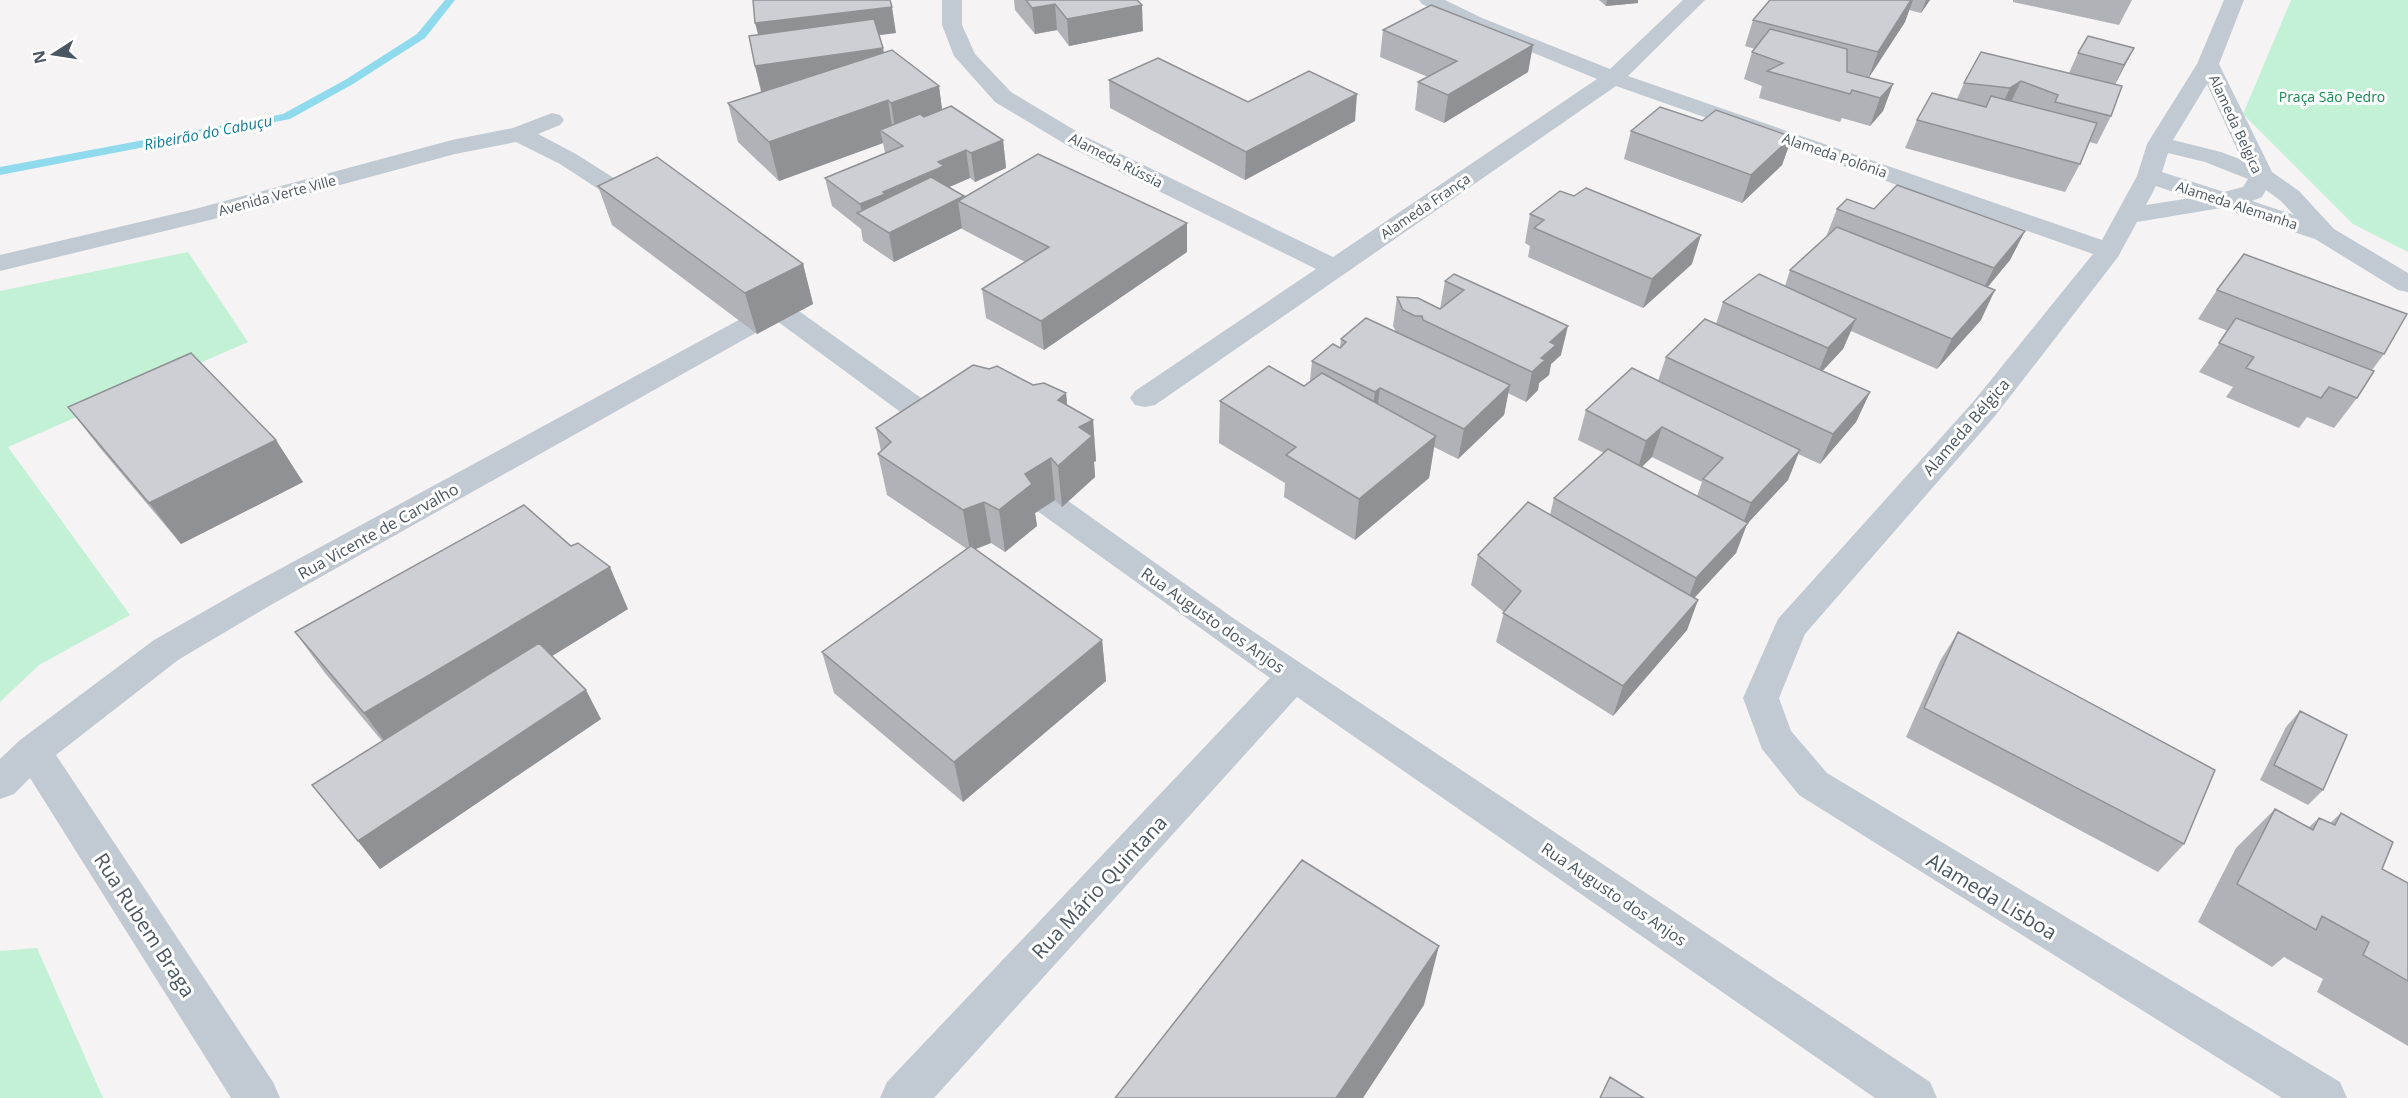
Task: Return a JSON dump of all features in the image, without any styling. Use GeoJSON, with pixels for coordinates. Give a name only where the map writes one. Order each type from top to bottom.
{"type":"FeatureCollection","features":[{"type":"Feature","properties":{"kind":"street","name":"Alameda Rússia"},"geometry":{"type":"LineString","coordinates":[[952,0],[952,25],[965,56],[1003,97],[1078,142],[1335,268]]}},
{"type":"Feature","properties":{"kind":"street","name":"Alameda Polônia"},"geometry":{"type":"LineString","coordinates":[[1429,0],[1474,22],[1613,78],[2109,252]]}},
{"type":"Feature","properties":{"kind":"street","name":"Alameda França"},"geometry":{"type":"LineString","coordinates":[[1145,398],[1613,78],[1695,0]]}},
{"type":"Feature","properties":{"kind":"street"},"geometry":{"type":"LineString","coordinates":[[2208,64],[2234,0]]}},
{"type":"Feature","properties":{"kind":"street","name":"Alameda Belgica"},"geometry":{"type":"LineString","coordinates":[[2128,216],[2150,176],[2159,144],[2208,64]]}},
{"type":"Feature","properties":{"kind":"street","name":"Alameda Belgica"},"geometry":{"type":"LineString","coordinates":[[2128,216],[2241,197],[2253,192],[2262,176],[2208,64]]}},
{"type":"Feature","properties":{"kind":"street","name":"Avenida Verte Ville"},"geometry":{"type":"LineString","coordinates":[[0,263],[201,215],[452,147],[519,134],[552,120]]}},
{"type":"Feature","properties":{"kind":"street"},"geometry":{"type":"LineString","coordinates":[[519,134],[567,159],[670,227]]}},
{"type":"Feature","properties":{"kind":"street","name":"Alameda Alemanha"},"geometry":{"type":"LineString","coordinates":[[2159,144],[2213,157],[2262,176],[2290,196],[2325,234]]}},
{"type":"Feature","properties":{"kind":"street","name":"Alameda Alemanha"},"geometry":{"type":"LineString","coordinates":[[2150,176],[2325,234],[2408,284]]}},
{"type":"Feature","properties":{"kind":"street","name":"Alameda Bélgica"},"geometry":{"type":"LineString","coordinates":[[1790,628],[1984,409],[2109,252],[2128,216]]}},
{"type":"Feature","properties":{"kind":"street","name":"Rua Augusto dos Anjos"},"geometry":{"type":"LineString","coordinates":[[723,269],[777,310],[1294,676],[1914,1098]]}},
{"type":"Feature","properties":{"kind":"street","name":"Rua Vicente de Carvalho"},"geometry":{"type":"LineString","coordinates":[[0,783],[33,751],[166,650],[268,591],[777,310]]}},
{"type":"Feature","properties":{"kind":"street","name":"Alameda Lisboa"},"geometry":{"type":"LineString","coordinates":[[1790,628],[1761,698],[1775,738],[1813,784],[2324,1098]]}},
{"type":"Feature","properties":{"kind":"street","name":"Rua Mário Quintana"},"geometry":{"type":"LineString","coordinates":[[903,1098],[1294,676]]}},
{"type":"Feature","properties":{"kind":"street","name":"Rua Rubem Braga"},"geometry":{"type":"LineString","coordinates":[[33,751],[257,1098]]}},
{"type":"Feature","properties":{"kind":"green space","name":"Praça São Pedro"},"geometry":{"type":"Polygon","coordinates":[[[2291,0],[2408,0],[2408,252],[2353,224],[2243,114],[2291,0]]]}},
{"type":"Feature","properties":{"kind":"green space"},"geometry":{"type":"Polygon","coordinates":[[[188,252],[248,342],[8,447],[130,615],[39,665],[0,702],[0,291],[188,252]]]}},
{"type":"Feature","properties":{"kind":"green space"},"geometry":{"type":"Polygon","coordinates":[[[37,948],[103,1098],[0,1098],[0,951],[37,948]]]}},
{"type":"Feature","properties":{"kind":"building"},"geometry":{"type":"Polygon","coordinates":[[[753,0],[890,0],[892,7],[755,23],[753,0]]]}},
{"type":"Feature","properties":{"kind":"building"},"geometry":{"type":"Polygon","coordinates":[[[1026,0],[1137,0],[1142,5],[1067,19],[1055,4],[1032,8],[1026,0]]]}},
{"type":"Feature","properties":{"kind":"building"},"geometry":{"type":"Polygon","coordinates":[[[1770,0],[1911,0],[1878,52],[1753,20],[1770,0]]]}},
{"type":"Feature","properties":{"kind":"building"},"geometry":{"type":"Polygon","coordinates":[[[1431,5],[1533,45],[1448,95],[1418,82],[1457,61],[1383,30],[1431,5]]]}},
{"type":"Feature","properties":{"kind":"building"},"geometry":{"type":"Polygon","coordinates":[[[874,19],[883,48],[755,66],[749,36],[874,19]]]}},
{"type":"Feature","properties":{"kind":"building"},"geometry":{"type":"Polygon","coordinates":[[[1770,29],[1847,49],[1847,72],[1893,84],[1880,98],[1852,90],[1850,94],[1767,71],[1783,63],[1752,52],[1770,29]]]}},
{"type":"Feature","properties":{"kind":"building"},"geometry":{"type":"Polygon","coordinates":[[[2088,36],[2134,48],[2124,65],[2078,53],[2088,36]]]}},
{"type":"Feature","properties":{"kind":"building"},"geometry":{"type":"Polygon","coordinates":[[[892,50],[939,86],[891,103],[888,100],[769,142],[728,103],[892,50]]]}},
{"type":"Feature","properties":{"kind":"building"},"geometry":{"type":"Polygon","coordinates":[[[1981,52],[2122,86],[2111,116],[2055,102],[2058,95],[2021,81],[2010,88],[1964,83],[1981,52]]]}},
{"type":"Feature","properties":{"kind":"building"},"geometry":{"type":"Polygon","coordinates":[[[1158,58],[1248,102],[1309,71],[1357,94],[1246,152],[1109,80],[1158,58]]]}},
{"type":"Feature","properties":{"kind":"building"},"geometry":{"type":"Polygon","coordinates":[[[1932,93],[1986,107],[1991,96],[2097,123],[2080,164],[1917,120],[1932,93]]]}},
{"type":"Feature","properties":{"kind":"building"},"geometry":{"type":"Polygon","coordinates":[[[951,106],[1003,140],[971,153],[966,150],[938,162],[944,166],[860,204],[825,178],[903,146],[880,130],[920,114],[924,117],[951,106]]]}},
{"type":"Feature","properties":{"kind":"building"},"geometry":{"type":"Polygon","coordinates":[[[1660,107],[1702,121],[1716,110],[1792,137],[1751,175],[1631,131],[1660,107]]]}},
{"type":"Feature","properties":{"kind":"building"},"geometry":{"type":"Polygon","coordinates":[[[1038,154],[1187,223],[1041,321],[982,289],[1049,247],[958,201],[1038,154]]]}},
{"type":"Feature","properties":{"kind":"building"},"geometry":{"type":"Polygon","coordinates":[[[657,157],[803,264],[745,293],[598,186],[657,157]]]}},
{"type":"Feature","properties":{"kind":"building"},"geometry":{"type":"Polygon","coordinates":[[[931,177],[964,196],[889,233],[857,213],[931,177]]]}},
{"type":"Feature","properties":{"kind":"building"},"geometry":{"type":"Polygon","coordinates":[[[1897,185],[2025,231],[1994,268],[1837,209],[1847,199],[1874,209],[1897,185]]]}},
{"type":"Feature","properties":{"kind":"building"},"geometry":{"type":"Polygon","coordinates":[[[1586,188],[1701,235],[1652,279],[1534,228],[1544,220],[1530,214],[1560,191],[1574,196],[1586,188]]]}},
{"type":"Feature","properties":{"kind":"building"},"geometry":{"type":"Polygon","coordinates":[[[1837,227],[1995,290],[1952,339],[1790,270],[1837,227]]]}},
{"type":"Feature","properties":{"kind":"building"},"geometry":{"type":"Polygon","coordinates":[[[2244,254],[2407,314],[2384,354],[2217,290],[2244,254]]]}},
{"type":"Feature","properties":{"kind":"building"},"geometry":{"type":"Polygon","coordinates":[[[1454,274],[1568,326],[1550,342],[1556,345],[1541,358],[1545,360],[1532,372],[1423,320],[1422,316],[1415,316],[1403,310],[1397,297],[1418,298],[1440,309],[1464,290],[1445,281],[1454,274]]]}},
{"type":"Feature","properties":{"kind":"building"},"geometry":{"type":"Polygon","coordinates":[[[1759,274],[1856,319],[1828,348],[1723,302],[1759,274]]]}},
{"type":"Feature","properties":{"kind":"building"},"geometry":{"type":"Polygon","coordinates":[[[1366,318],[1510,385],[1464,429],[1380,388],[1375,392],[1312,361],[1333,344],[1340,348],[1346,342],[1341,339],[1366,318]]]}},
{"type":"Feature","properties":{"kind":"building"},"geometry":{"type":"Polygon","coordinates":[[[2236,318],[2374,371],[2357,398],[2329,387],[2321,398],[2246,368],[2254,357],[2219,343],[2236,318]]]}},
{"type":"Feature","properties":{"kind":"building"},"geometry":{"type":"Polygon","coordinates":[[[1705,319],[1870,392],[1833,434],[1666,357],[1705,319]]]}},
{"type":"Feature","properties":{"kind":"building"},"geometry":{"type":"Polygon","coordinates":[[[191,353],[276,440],[149,503],[68,407],[191,353]]]}},
{"type":"Feature","properties":{"kind":"building"},"geometry":{"type":"Polygon","coordinates":[[[973,365],[989,369],[997,366],[1033,385],[1044,383],[1066,393],[1058,400],[1093,420],[1079,427],[1092,436],[1058,466],[1051,458],[1025,474],[1032,484],[999,510],[984,502],[963,510],[878,454],[891,442],[876,428],[973,365]]]}},
{"type":"Feature","properties":{"kind":"building"},"geometry":{"type":"Polygon","coordinates":[[[1269,366],[1304,386],[1322,373],[1436,436],[1359,499],[1286,455],[1296,447],[1220,401],[1269,366]]]}},
{"type":"Feature","properties":{"kind":"building"},"geometry":{"type":"Polygon","coordinates":[[[1632,368],[1800,450],[1751,503],[1703,479],[1723,458],[1662,427],[1646,441],[1586,410],[1632,368]]]}},
{"type":"Feature","properties":{"kind":"building"},"geometry":{"type":"Polygon","coordinates":[[[1608,449],[1748,523],[1696,578],[1554,498],[1608,449]]]}},
{"type":"Feature","properties":{"kind":"building"},"geometry":{"type":"Polygon","coordinates":[[[1528,502],[1698,600],[1623,686],[1503,613],[1521,591],[1478,555],[1528,502]]]}},
{"type":"Feature","properties":{"kind":"building"},"geometry":{"type":"Polygon","coordinates":[[[524,505],[571,546],[578,543],[610,567],[364,713],[295,632],[524,505]]]}},
{"type":"Feature","properties":{"kind":"building"},"geometry":{"type":"Polygon","coordinates":[[[971,546],[1102,640],[954,762],[822,652],[971,546]]]}},
{"type":"Feature","properties":{"kind":"building"},"geometry":{"type":"Polygon","coordinates":[[[1958,632],[2215,770],[2184,844],[1924,708],[1958,632]]]}},
{"type":"Feature","properties":{"kind":"building"},"geometry":{"type":"Polygon","coordinates":[[[539,643],[586,690],[358,841],[312,785],[539,643]]]}},
{"type":"Feature","properties":{"kind":"building"},"geometry":{"type":"Polygon","coordinates":[[[2300,711],[2347,735],[2323,790],[2274,765],[2300,711]]]}},
{"type":"Feature","properties":{"kind":"building"},"geometry":{"type":"Polygon","coordinates":[[[2275,809],[2313,830],[2319,818],[2335,825],[2341,813],[2393,842],[2382,869],[2408,883],[2408,981],[2363,955],[2369,942],[2322,916],[2316,930],[2237,884],[2275,809]]]}},
{"type":"Feature","properties":{"kind":"building"},"geometry":{"type":"Polygon","coordinates":[[[1302,860],[1439,946],[1336,1098],[1115,1098],[1302,860]]]}},
{"type":"Feature","properties":{"kind":"building"},"geometry":{"type":"Polygon","coordinates":[[[1610,1077],[1644,1098],[1600,1098],[1610,1077]]]}},
{"type":"Feature","properties":{"kind":"waterway","name":"Ribeirão do Cabuçu"},"geometry":{"type":"LineString","coordinates":[[0,171],[286,117],[349,82],[421,36],[450,0]]}}]}
